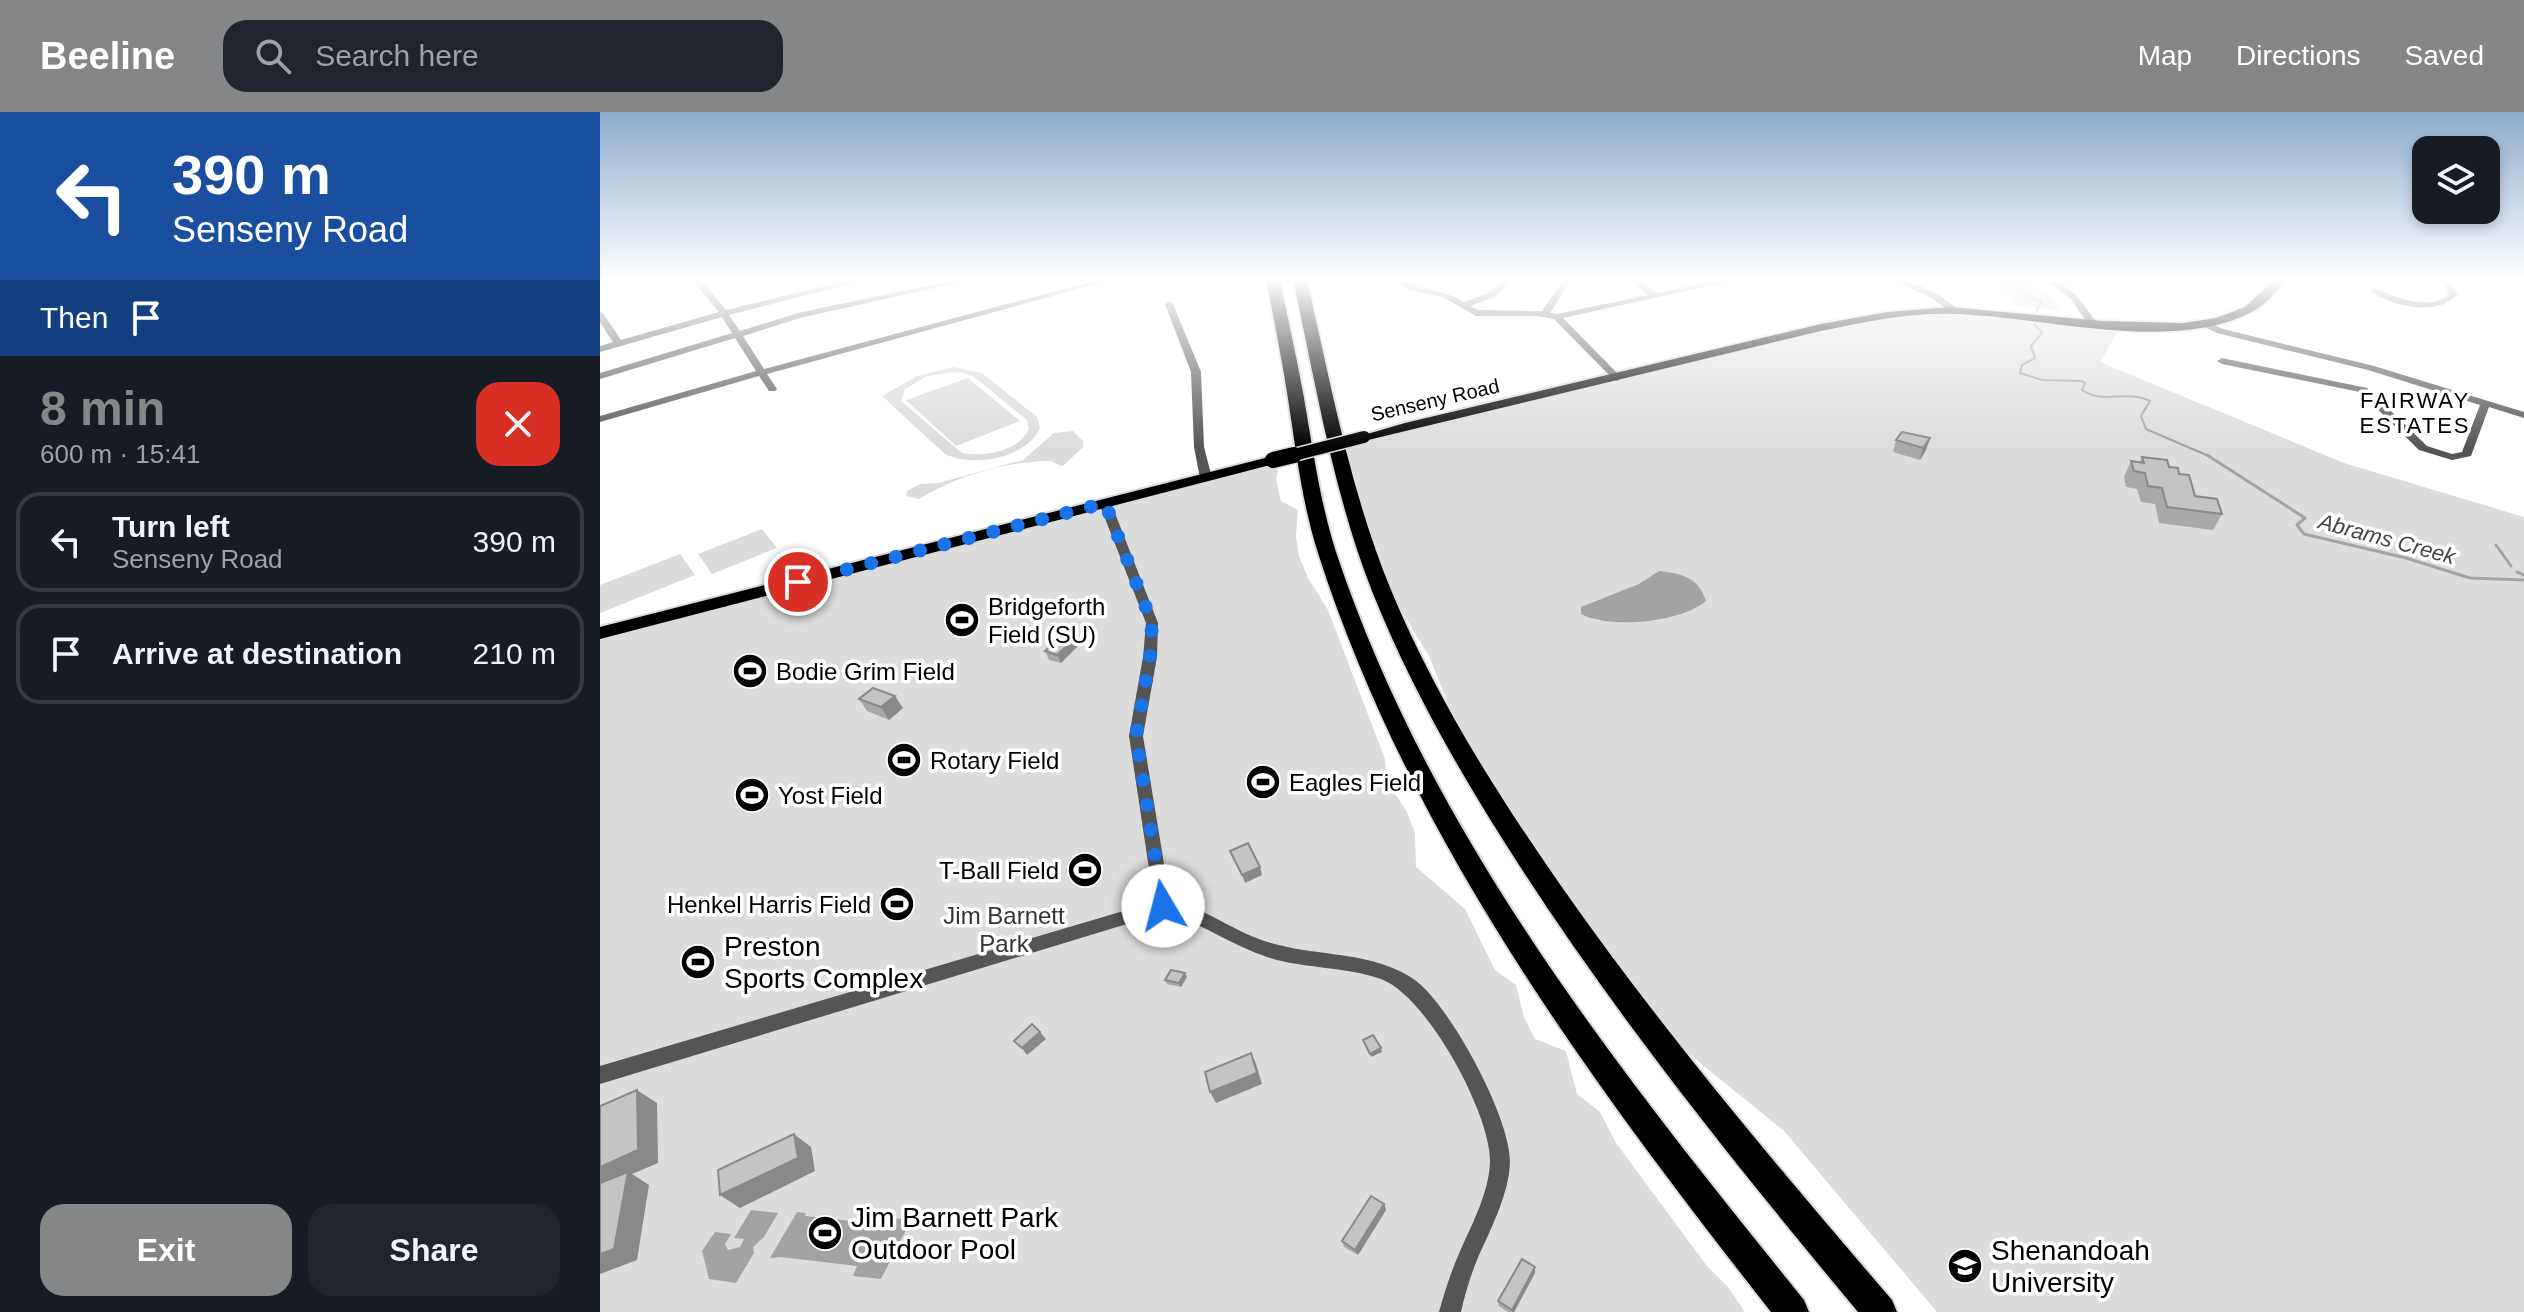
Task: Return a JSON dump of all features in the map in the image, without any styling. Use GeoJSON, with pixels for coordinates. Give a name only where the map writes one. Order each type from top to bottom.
{"type":"FeatureCollection","features":[{"type":"Feature","properties":{"kind":"highway"},"geometry":{"type":"LineString","coordinates":[[1283,336],[1301,443],[1326,551],[1368,663],[1416,762],[1488,891],[1598,1058],[1657,1140],[1792,1312]]}},
{"type":"Feature","properties":{"kind":"highway"},"geometry":{"type":"LineString","coordinates":[[1313,336],[1344,477],[1364,542],[1393,618],[1452,736],[1533,866],[1635,1010],[1776,1190],[1880,1312]]}},
{"type":"Feature","properties":{"kind":"main road","name":"Senseny Road"},"geometry":{"type":"LineString","coordinates":[[600,633],[1364,437],[1801,336]]}},
{"type":"Feature","properties":{"kind":"street"},"geometry":{"type":"LineString","coordinates":[[614,336],[619,344]]}},
{"type":"Feature","properties":{"kind":"street"},"geometry":{"type":"LineString","coordinates":[[600,349],[646,336]]}},
{"type":"Feature","properties":{"kind":"street"},"geometry":{"type":"LineString","coordinates":[[600,376],[730,336]]}},
{"type":"Feature","properties":{"kind":"street"},"geometry":{"type":"LineString","coordinates":[[738,336],[772,389]]}},
{"type":"Feature","properties":{"kind":"street"},"geometry":{"type":"LineString","coordinates":[[600,419],[899,336]]}},
{"type":"Feature","properties":{"kind":"street"},"geometry":{"type":"LineString","coordinates":[[1182,336],[1196,372],[1199,447],[1206,478]]}},
{"type":"Feature","properties":{"kind":"street"},"geometry":{"type":"LineString","coordinates":[[1576,336],[1617,378]]}},
{"type":"Feature","properties":{"kind":"street"},"geometry":{"type":"LineString","coordinates":[[2240,336],[2371,368],[2524,415]]}},
{"type":"Feature","properties":{"kind":"street"},"geometry":{"type":"LineString","coordinates":[[2222,361],[2363,390],[2423,448],[2452,457],[2467,454],[2485,404]]}},
{"type":"Feature","properties":{"kind":"street"},"geometry":{"type":"LineString","coordinates":[[2363,390],[2371,368]]}},
{"type":"Feature","properties":{"kind":"street"},"geometry":{"type":"LineString","coordinates":[[1105,503],[1152,623],[1150,657],[1136,736],[1163,906]]}},
{"type":"Feature","properties":{"kind":"street"},"geometry":{"type":"LineString","coordinates":[[600,1075],[1163,906],[1182,910],[1233,937],[1271,951],[1359,966],[1393,976],[1414,988],[1435,1011],[1479,1094],[1495,1131],[1500,1155],[1493,1195],[1459,1277],[1450,1312]]}},
{"type":"Feature","properties":{"kind":"green space"},"geometry":{"type":"Polygon","coordinates":[[[1799,336],[2115,336],[2100,362],[2344,463],[2524,517],[2524,1312],[1937,1312],[1784,1131],[1635,1010],[1483,790],[1429,656],[1370,560],[1338,444],[1799,336]]]}},
{"type":"Feature","properties":{"kind":"green space"},"geometry":{"type":"Polygon","coordinates":[[[954,367],[982,373],[1037,417],[1040,428],[1024,447],[998,458],[970,460],[945,454],[882,396],[917,376],[954,367]],[[957,372],[927,376],[905,389],[901,401],[962,453],[990,453],[1009,448],[1024,437],[1029,429],[1027,420],[973,376],[957,372]]]}},
{"type":"Feature","properties":{"kind":"green space"},"geometry":{"type":"Polygon","coordinates":[[[968,378],[1020,421],[956,446],[906,400],[968,378]]]}},
{"type":"Feature","properties":{"kind":"green space"},"geometry":{"type":"Polygon","coordinates":[[[1073,431],[1083,441],[1083,447],[1063,466],[1049,461],[1013,464],[963,478],[919,499],[906,496],[907,491],[920,484],[938,483],[1023,460],[1054,433],[1073,431]]]}},
{"type":"Feature","properties":{"kind":"green space","name":"Jim Barnett Park"},"geometry":{"type":"Polygon","coordinates":[[[1274,466],[1278,471],[1276,479],[1281,501],[1298,510],[1296,536],[1299,556],[1308,578],[1328,610],[1385,759],[1387,782],[1407,812],[1415,833],[1416,867],[1465,909],[1495,970],[1516,985],[1524,1017],[1535,1039],[1566,1051],[1577,1094],[1600,1112],[1616,1143],[1745,1312],[600,1312],[600,639],[1274,466]]]}},
{"type":"Feature","properties":{"kind":"green space"},"geometry":{"type":"Polygon","coordinates":[[[762,529],[777,548],[712,574],[698,554],[762,529]]]}},
{"type":"Feature","properties":{"kind":"green space"},"geometry":{"type":"Polygon","coordinates":[[[680,554],[695,575],[600,613],[600,585],[680,554]]]}},
{"type":"Feature","properties":{"kind":"shaded area"},"geometry":{"type":"Polygon","coordinates":[[[1659,571],[1688,578],[1699,587],[1706,601],[1680,614],[1645,621],[1609,621],[1581,614],[1581,607],[1639,584],[1659,571]]]}},
{"type":"Feature","properties":{"kind":"shaded area"},"geometry":{"type":"Polygon","coordinates":[[[751,1210],[778,1213],[764,1237],[753,1247],[754,1253],[736,1283],[709,1279],[702,1251],[715,1232],[731,1234],[725,1244],[728,1250],[740,1247],[744,1239],[734,1238],[751,1210]]]}},
{"type":"Feature","properties":{"kind":"shaded area"},"geometry":{"type":"Polygon","coordinates":[[[797,1212],[806,1213],[805,1216],[880,1224],[884,1217],[911,1220],[881,1279],[853,1276],[857,1266],[770,1258],[797,1212]]]}},
{"type":"Feature","properties":{"kind":"building"},"geometry":{"type":"Polygon","coordinates":[[[1902,432],[1930,438],[1923,448],[1896,440],[1902,432]]]}},
{"type":"Feature","properties":{"kind":"building"},"geometry":{"type":"Polygon","coordinates":[[[2142,457],[2167,460],[2169,467],[2178,468],[2179,474],[2189,475],[2195,496],[2217,499],[2222,514],[2167,507],[2162,488],[2148,486],[2145,473],[2134,471],[2131,461],[2144,463],[2142,457]]]}},
{"type":"Feature","properties":{"kind":"building"},"geometry":{"type":"Polygon","coordinates":[[[1063,634],[1075,638],[1057,655],[1045,651],[1063,634]]]}},
{"type":"Feature","properties":{"kind":"building"},"geometry":{"type":"Polygon","coordinates":[[[873,688],[895,696],[881,707],[859,699],[873,688]]]}},
{"type":"Feature","properties":{"kind":"building"},"geometry":{"type":"Polygon","coordinates":[[[1248,843],[1260,867],[1242,875],[1230,851],[1248,843]]]}},
{"type":"Feature","properties":{"kind":"building"},"geometry":{"type":"Polygon","coordinates":[[[1171,970],[1185,973],[1179,983],[1165,980],[1171,970]]]}},
{"type":"Feature","properties":{"kind":"building"},"geometry":{"type":"Polygon","coordinates":[[[1032,1024],[1040,1032],[1022,1048],[1014,1041],[1032,1024]]]}},
{"type":"Feature","properties":{"kind":"building"},"geometry":{"type":"Polygon","coordinates":[[[1373,1035],[1381,1048],[1370,1054],[1363,1040],[1373,1035]]]}},
{"type":"Feature","properties":{"kind":"building"},"geometry":{"type":"Polygon","coordinates":[[[1251,1053],[1257,1073],[1210,1092],[1205,1072],[1251,1053]]]}},
{"type":"Feature","properties":{"kind":"building"},"geometry":{"type":"Polygon","coordinates":[[[637,1090],[638,1150],[600,1167],[600,1106],[637,1090]]]}},
{"type":"Feature","properties":{"kind":"building"},"geometry":{"type":"Polygon","coordinates":[[[794,1134],[798,1158],[720,1195],[718,1170],[794,1134]]]}},
{"type":"Feature","properties":{"kind":"building"},"geometry":{"type":"Polygon","coordinates":[[[628,1172],[614,1249],[600,1254],[600,1183],[628,1172]]]}},
{"type":"Feature","properties":{"kind":"building"},"geometry":{"type":"Polygon","coordinates":[[[1371,1196],[1384,1204],[1355,1250],[1342,1241],[1371,1196]]]}},
{"type":"Feature","properties":{"kind":"building"},"geometry":{"type":"Polygon","coordinates":[[[1522,1259],[1535,1267],[1512,1310],[1498,1301],[1522,1259]]]}},
{"type":"Feature","properties":{"kind":"waterway","name":"Abrams Creek"},"geometry":{"type":"LineString","coordinates":[[2039,336],[2031,346],[2035,358],[2022,365],[2020,373],[2042,380],[2082,381],[2085,383],[2082,390],[2098,396],[2133,396],[2150,401],[2141,416],[2146,429],[2208,456]]}},
{"type":"Feature","properties":{"kind":"waterway","name":"Abrams Creek"},"geometry":{"type":"LineString","coordinates":[[2208,456],[2305,518],[2297,525],[2304,534],[2406,558],[2470,578],[2524,580]]}},
{"type":"Feature","properties":{"kind":"waterway"},"geometry":{"type":"LineString","coordinates":[[2496,545],[2511,566]]}},
{"type":"Feature","properties":{"kind":"waterway"},"geometry":{"type":"LineString","coordinates":[[2517,572],[2524,575]]}},
{"type":"Feature","properties":{"kind":"place","name":"Bridgeforth Field (SU)"},"geometry":{"type":"Point","coordinates":[962,620]}},
{"type":"Feature","properties":{"kind":"place","name":"Bodie Grim Field"},"geometry":{"type":"Point","coordinates":[750,671]}},
{"type":"Feature","properties":{"kind":"place","name":"Rotary Field"},"geometry":{"type":"Point","coordinates":[904,760]}},
{"type":"Feature","properties":{"kind":"place","name":"Eagles Field"},"geometry":{"type":"Point","coordinates":[1263,782]}},
{"type":"Feature","properties":{"kind":"place","name":"Yost Field"},"geometry":{"type":"Point","coordinates":[752,795]}},
{"type":"Feature","properties":{"kind":"place","name":"T-Ball Field"},"geometry":{"type":"Point","coordinates":[1085,870]}},
{"type":"Feature","properties":{"kind":"place","name":"Henkel Harris Field"},"geometry":{"type":"Point","coordinates":[897,904]}},
{"type":"Feature","properties":{"kind":"place","name":"Preston Sports Complex"},"geometry":{"type":"Point","coordinates":[698,962]}},
{"type":"Feature","properties":{"kind":"place","name":"Jim Barnett Park Outdoor Pool"},"geometry":{"type":"Point","coordinates":[825,1233]}},
{"type":"Feature","properties":{"kind":"place","name":"Shenandoah University"},"geometry":{"type":"Point","coordinates":[1965,1266]}},
{"type":"Feature","properties":{"kind":"district","name":"FAIRWAY ESTATES"},"geometry":{"type":"Point","coordinates":[2415,412]}},
{"type":"Feature","properties":{"kind":"route"},"geometry":{"type":"LineString","coordinates":[[798,582],[1105,503],[1152,623],[1150,657],[1136,736],[1163,906]]}}]}
